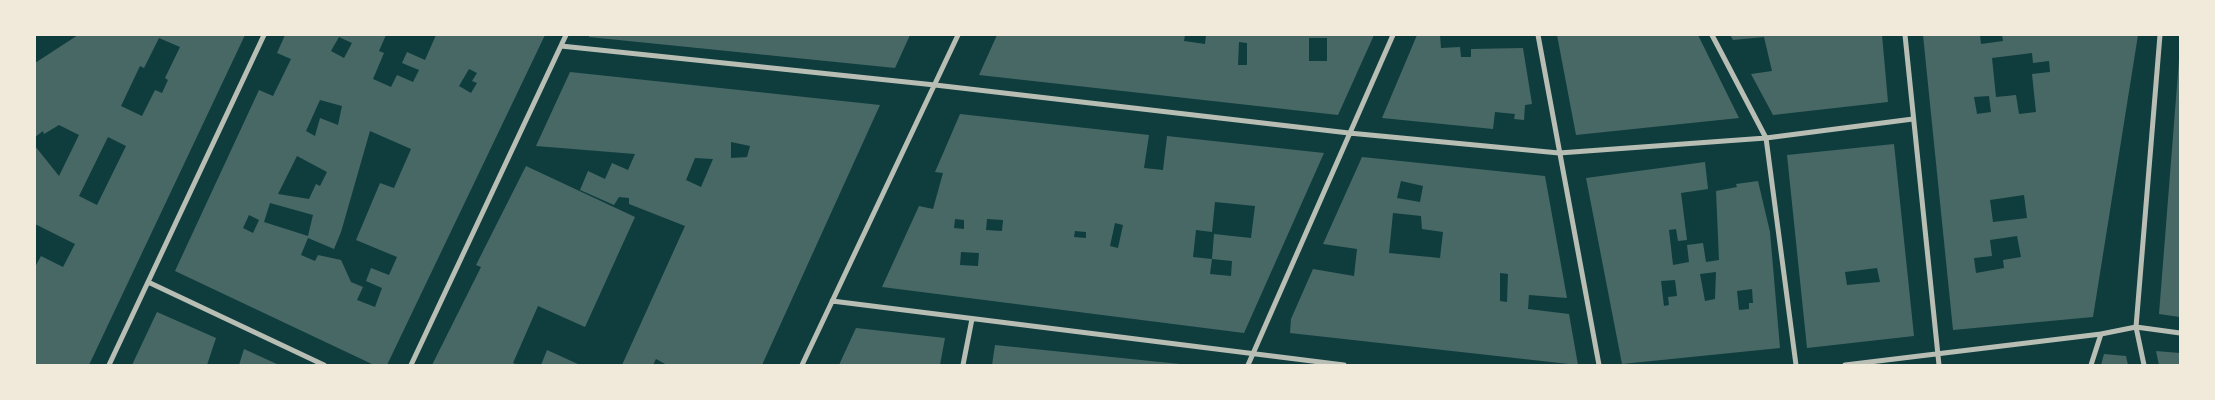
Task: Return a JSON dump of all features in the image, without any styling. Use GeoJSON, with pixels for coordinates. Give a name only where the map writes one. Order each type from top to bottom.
{"type":"FeatureCollection","features":[{"type":"Feature","properties":{"kind":"street"},"geometry":{"type":"LineString","coordinates":[[109,365],[264,35]]}},
{"type":"Feature","properties":{"kind":"street"},"geometry":{"type":"LineString","coordinates":[[412,365],[566,35]]}},
{"type":"Feature","properties":{"kind":"street"},"geometry":{"type":"LineString","coordinates":[[802,365],[958,35]]}},
{"type":"Feature","properties":{"kind":"street"},"geometry":{"type":"LineString","coordinates":[[1248,365],[1393,35]]}},
{"type":"Feature","properties":{"kind":"street"},"geometry":{"type":"LineString","coordinates":[[1538,35],[1599,365]]}},
{"type":"Feature","properties":{"kind":"street"},"geometry":{"type":"LineString","coordinates":[[1712,35],[1766,138],[1796,365]]}},
{"type":"Feature","properties":{"kind":"street"},"geometry":{"type":"LineString","coordinates":[[1905,35],[1939,365]]}},
{"type":"Feature","properties":{"kind":"street"},"geometry":{"type":"LineString","coordinates":[[2144,365],[2136,328],[2160,35]]}},
{"type":"Feature","properties":{"kind":"street"},"geometry":{"type":"LineString","coordinates":[[561,46],[935,84],[1350,133],[1559,153],[1766,138],[1914,119]]}},
{"type":"Feature","properties":{"kind":"street"},"geometry":{"type":"LineString","coordinates":[[148,282],[324,365]]}},
{"type":"Feature","properties":{"kind":"street"},"geometry":{"type":"LineString","coordinates":[[832,301],[1344,365]]}},
{"type":"Feature","properties":{"kind":"street"},"geometry":{"type":"LineString","coordinates":[[963,365],[972,318]]}},
{"type":"Feature","properties":{"kind":"street"},"geometry":{"type":"LineString","coordinates":[[1845,365],[2101,334],[2136,328],[2180,332]]}},
{"type":"Feature","properties":{"kind":"street"},"geometry":{"type":"LineString","coordinates":[[2091,365],[2101,334]]}},
{"type":"Feature","properties":{"kind":"building"},"geometry":{"type":"Polygon","coordinates":[[[78,35],[245,35],[89,365],[35,365],[35,267],[41,256],[63,267],[75,244],[35,224],[35,146],[59,176],[79,135],[59,125],[44,134],[43,131],[35,137],[35,63],[78,35]],[[159,38],[144,68],[140,66],[121,106],[142,116],[155,90],[162,93],[168,80],[165,78],[180,47],[159,38]],[[108,137],[79,196],[97,205],[126,146],[108,137]]]}},
{"type":"Feature","properties":{"kind":"building"},"geometry":{"type":"Polygon","coordinates":[[[285,35],[386,35],[379,51],[384,53],[373,79],[391,87],[397,75],[413,82],[419,70],[402,63],[407,52],[425,60],[436,35],[545,35],[387,365],[374,365],[175,271],[259,90],[273,96],[291,59],[277,53],[285,35]],[[339,37],[331,51],[344,58],[352,43],[339,37]],[[469,69],[459,86],[471,93],[477,83],[472,81],[477,73],[469,69]],[[320,100],[306,131],[315,136],[320,118],[338,125],[342,106],[320,100]],[[370,131],[341,232],[334,249],[308,238],[301,255],[315,261],[318,255],[341,260],[351,282],[363,287],[357,300],[375,307],[382,288],[366,281],[371,268],[389,275],[397,257],[356,240],[380,183],[394,188],[411,149],[370,131]],[[297,156],[278,194],[309,199],[316,184],[320,186],[327,172],[297,156]],[[270,203],[264,222],[308,236],[313,215],[270,203]],[[249,215],[243,228],[253,233],[259,220],[249,215]]]}},
{"type":"Feature","properties":{"kind":"building"},"geometry":{"type":"Polygon","coordinates":[[[589,35],[910,35],[895,68],[589,37],[589,35]]]}},
{"type":"Feature","properties":{"kind":"building"},"geometry":{"type":"Polygon","coordinates":[[[997,35],[1185,35],[1184,41],[1205,44],[1206,35],[1374,35],[1338,115],[979,75],[997,35]],[[1309,38],[1309,61],[1327,61],[1327,38],[1309,38]],[[1239,42],[1238,65],[1247,65],[1247,43],[1239,42]]]}},
{"type":"Feature","properties":{"kind":"building"},"geometry":{"type":"Polygon","coordinates":[[[1417,35],[1440,35],[1441,48],[1460,47],[1461,57],[1471,57],[1471,49],[1523,48],[1532,104],[1525,105],[1524,120],[1514,119],[1515,114],[1495,112],[1493,129],[1382,118],[1417,35]]]}},
{"type":"Feature","properties":{"kind":"building"},"geometry":{"type":"Polygon","coordinates":[[[1557,35],[1698,35],[1739,118],[1576,135],[1557,35]]]}},
{"type":"Feature","properties":{"kind":"building"},"geometry":{"type":"Polygon","coordinates":[[[1730,35],[1882,35],[1888,102],[1773,115],[1751,74],[1772,71],[1764,37],[1733,40],[1730,35]]]}},
{"type":"Feature","properties":{"kind":"building"},"geometry":{"type":"Polygon","coordinates":[[[1923,35],[1980,35],[1981,44],[2003,41],[2002,35],[2138,35],[2093,317],[1953,330],[1923,35]],[[2032,53],[1992,58],[1996,97],[2016,95],[2019,114],[2036,112],[2032,74],[2050,72],[2049,61],[2033,63],[2032,53]],[[1989,96],[1974,97],[1977,114],[1991,112],[1989,96]],[[2024,195],[1990,200],[1993,222],[2027,218],[2024,195]],[[2017,236],[1990,240],[1992,256],[1974,258],[1976,273],[2004,268],[2003,260],[2021,257],[2017,236]]]}},
{"type":"Feature","properties":{"kind":"building"},"geometry":{"type":"Polygon","coordinates":[[[2180,60],[2180,317],[2159,314],[2180,60]]]}},
{"type":"Feature","properties":{"kind":"building"},"geometry":{"type":"Polygon","coordinates":[[[570,72],[880,105],[762,365],[667,365],[656,359],[653,365],[622,365],[685,226],[629,204],[629,198],[619,197],[614,205],[580,190],[588,171],[605,179],[612,163],[628,170],[635,154],[536,146],[570,72]],[[731,142],[731,158],[747,157],[750,146],[731,142]],[[695,158],[686,180],[701,187],[713,159],[695,158]]]}},
{"type":"Feature","properties":{"kind":"building"},"geometry":{"type":"Polygon","coordinates":[[[960,114],[1149,135],[1144,168],[1163,170],[1167,136],[1324,153],[1244,333],[882,287],[919,206],[933,209],[943,173],[935,172],[960,114]],[[1215,202],[1212,232],[1196,230],[1193,257],[1212,259],[1214,234],[1251,238],[1255,206],[1215,202]],[[955,219],[954,228],[964,229],[964,220],[955,219]],[[987,219],[986,230],[1002,231],[1003,220],[987,219]],[[1115,223],[1110,246],[1118,248],[1123,225],[1115,223]],[[1075,231],[1074,237],[1086,238],[1086,232],[1075,231]],[[961,252],[960,265],[978,266],[979,253],[961,252]],[[1212,259],[1210,274],[1231,276],[1232,261],[1212,259]]]}},
{"type":"Feature","properties":{"kind":"building"},"geometry":{"type":"Polygon","coordinates":[[[1894,144],[1914,336],[1807,348],[1787,155],[1894,144]],[[1877,268],[1845,272],[1847,285],[1880,282],[1877,268]]]}},
{"type":"Feature","properties":{"kind":"building"},"geometry":{"type":"Polygon","coordinates":[[[1362,157],[1545,176],[1567,298],[1529,295],[1528,309],[1569,314],[1578,365],[1290,333],[1291,319],[1313,269],[1354,276],[1357,249],[1323,244],[1362,157]],[[1401,181],[1397,198],[1420,202],[1423,186],[1401,181]],[[1393,213],[1389,253],[1440,258],[1443,232],[1422,229],[1421,216],[1393,213]],[[1500,273],[1500,301],[1507,302],[1508,274],[1500,273]]]}},
{"type":"Feature","properties":{"kind":"building"},"geometry":{"type":"Polygon","coordinates":[[[1705,162],[1708,189],[1681,193],[1687,240],[1678,241],[1676,229],[1669,230],[1673,265],[1689,262],[1687,245],[1703,243],[1706,262],[1719,260],[1716,191],[1737,187],[1736,184],[1758,181],[1770,232],[1780,348],[1622,364],[1586,178],[1705,162]],[[1716,272],[1700,274],[1705,301],[1715,299],[1716,272]],[[1675,280],[1661,281],[1664,306],[1669,305],[1668,297],[1677,296],[1675,280]],[[1752,289],[1737,291],[1739,310],[1749,309],[1749,303],[1753,303],[1752,289]]]}},
{"type":"Feature","properties":{"kind":"building"},"geometry":{"type":"Polygon","coordinates":[[[526,166],[635,217],[585,327],[538,306],[513,363],[518,365],[432,365],[481,267],[476,265],[526,166]]]}},
{"type":"Feature","properties":{"kind":"building"},"geometry":{"type":"Polygon","coordinates":[[[157,312],[216,338],[207,365],[132,365],[157,312]]]}},
{"type":"Feature","properties":{"kind":"building"},"geometry":{"type":"Polygon","coordinates":[[[856,328],[945,338],[940,365],[839,365],[856,328]]]}},
{"type":"Feature","properties":{"kind":"building"},"geometry":{"type":"Polygon","coordinates":[[[995,345],[1180,364],[1180,365],[992,365],[995,345]]]}},
{"type":"Feature","properties":{"kind":"building"},"geometry":{"type":"Polygon","coordinates":[[[244,349],[279,365],[239,365],[244,349]]]}},
{"type":"Feature","properties":{"kind":"building"},"geometry":{"type":"Polygon","coordinates":[[[547,350],[580,365],[541,365],[547,350]]]}},
{"type":"Feature","properties":{"kind":"building"},"geometry":{"type":"Polygon","coordinates":[[[2156,351],[2180,353],[2180,365],[2159,365],[2156,351]]]}},
{"type":"Feature","properties":{"kind":"building"},"geometry":{"type":"Polygon","coordinates":[[[2104,354],[2126,356],[2128,365],[2101,365],[2104,354]]]}}]}
